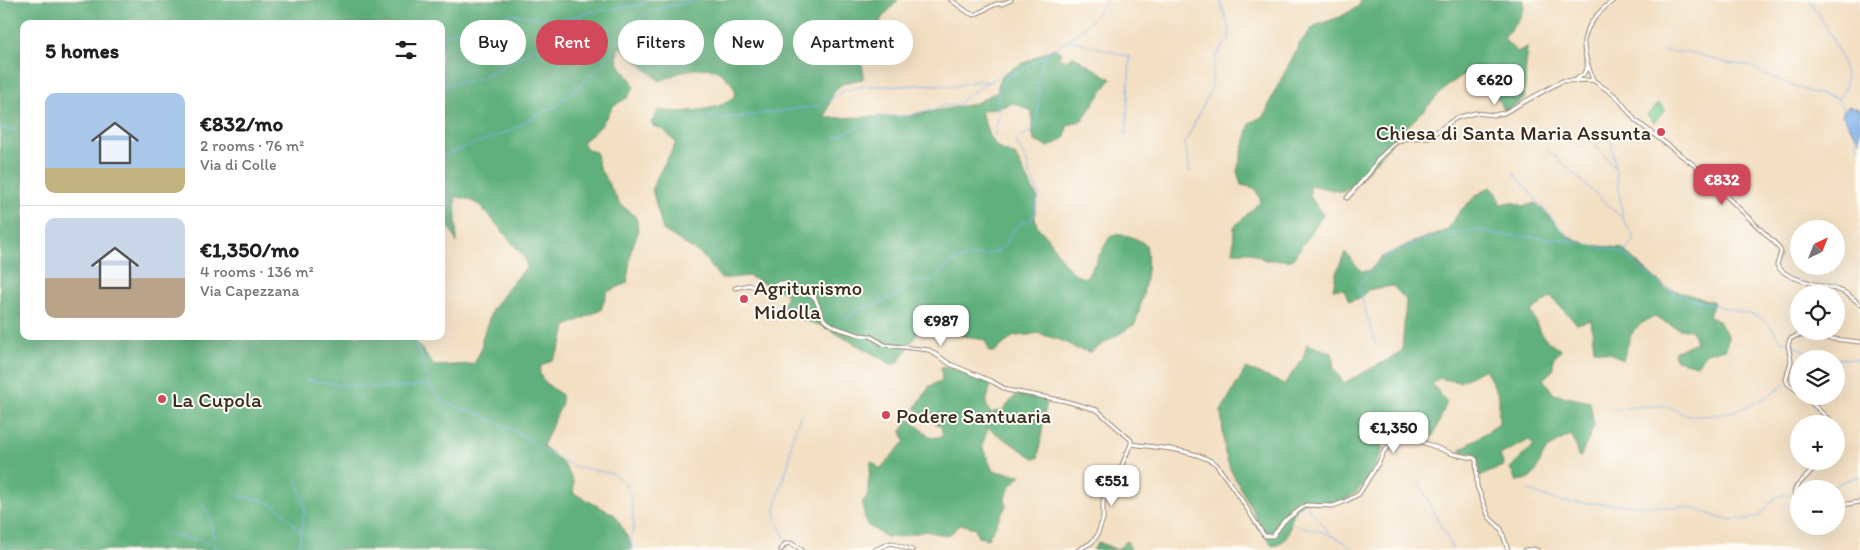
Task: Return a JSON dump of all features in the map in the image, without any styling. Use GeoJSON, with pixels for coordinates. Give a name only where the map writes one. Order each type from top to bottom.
{"type":"FeatureCollection","features":[{"type":"Feature","properties":{"kind":"street"},"geometry":{"type":"LineString","coordinates":[[951,0],[969,13],[978,14],[996,4],[1011,0]]}},
{"type":"Feature","properties":{"kind":"street"},"geometry":{"type":"LineString","coordinates":[[1614,0],[1605,6],[1588,29],[1584,42],[1593,80],[1619,99],[1635,120],[1694,165],[1778,246],[1781,253],[1777,265],[1779,270],[1800,281],[1843,291],[1860,304]]}},
{"type":"Feature","properties":{"kind":"street"},"geometry":{"type":"LineString","coordinates":[[1574,81],[1583,75],[1588,64]]}},
{"type":"Feature","properties":{"kind":"street"},"geometry":{"type":"LineString","coordinates":[[1347,198],[1370,172],[1379,158],[1394,144],[1403,139],[1429,137],[1456,118],[1475,113],[1498,115],[1504,113],[1562,81],[1593,80]]}},
{"type":"Feature","properties":{"kind":"street"},"geometry":{"type":"LineString","coordinates":[[735,288],[749,286],[762,290],[781,283],[804,289],[815,298],[824,320],[838,328],[858,335],[870,336],[885,345],[929,350],[950,364],[1007,390],[1065,401],[1097,410],[1131,442],[1188,453],[1210,460],[1216,464],[1237,492],[1263,534],[1269,537],[1273,536],[1284,521],[1306,505],[1333,506],[1354,498],[1359,494],[1389,445],[1398,439],[1417,440],[1453,454],[1474,458],[1476,460],[1477,486],[1489,517],[1501,529],[1508,550]]}},
{"type":"Feature","properties":{"kind":"street"},"geometry":{"type":"LineString","coordinates":[[1790,352],[1789,343],[1798,335],[1860,342]]}},
{"type":"Feature","properties":{"kind":"street"},"geometry":{"type":"LineString","coordinates":[[1790,365],[1786,380],[1790,385]]}},
{"type":"Feature","properties":{"kind":"street"},"geometry":{"type":"LineString","coordinates":[[1814,405],[1824,415]]}},
{"type":"Feature","properties":{"kind":"street"},"geometry":{"type":"LineString","coordinates":[[1078,550],[1092,543],[1097,536],[1103,519],[1103,501],[1115,481],[1131,442]]}},
{"type":"Feature","properties":{"kind":"street"},"geometry":{"type":"LineString","coordinates":[[1803,480],[1812,470]]}},
{"type":"Feature","properties":{"kind":"street"},"geometry":{"type":"LineString","coordinates":[[1845,504],[1860,502]]}},
{"type":"Feature","properties":{"kind":"street"},"geometry":{"type":"LineString","coordinates":[[780,550],[785,544],[791,542],[802,550]]}},
{"type":"Feature","properties":{"kind":"street"},"geometry":{"type":"LineString","coordinates":[[874,550],[891,543],[912,550]]}},
{"type":"Feature","properties":{"kind":"street"},"geometry":{"type":"LineString","coordinates":[[1525,550],[1532,548],[1537,550]]}},
{"type":"Feature","properties":{"kind":"green space"},"geometry":{"type":"Polygon","coordinates":[[[0,0],[898,0],[881,20],[793,20],[793,65],[862,65],[863,79],[845,83],[835,90],[825,118],[908,116],[978,102],[998,91],[998,83],[1004,73],[1054,48],[1061,53],[1058,59],[1066,60],[1073,56],[1111,79],[1082,120],[1067,126],[1065,138],[1049,147],[1034,141],[1032,111],[1014,103],[981,111],[989,136],[998,148],[1015,155],[1038,199],[1035,219],[1039,229],[1047,237],[1062,261],[1071,271],[1083,278],[1088,275],[1111,235],[1130,236],[1146,245],[1147,274],[1135,324],[1090,352],[1077,349],[1066,342],[1037,333],[1014,336],[994,352],[990,352],[985,340],[953,334],[930,319],[925,321],[898,363],[891,364],[823,326],[802,320],[782,309],[787,294],[748,276],[721,279],[702,255],[663,230],[652,189],[676,143],[664,130],[653,126],[651,123],[659,110],[676,112],[713,107],[724,104],[731,99],[735,90],[721,73],[713,70],[695,69],[660,81],[641,65],[704,65],[704,20],[618,20],[618,65],[620,65],[634,87],[627,98],[613,106],[600,127],[582,142],[588,150],[596,152],[599,167],[620,204],[635,216],[637,221],[638,233],[631,250],[627,283],[607,292],[601,310],[566,326],[558,352],[552,360],[543,365],[540,373],[545,381],[561,394],[562,403],[543,446],[565,466],[572,479],[573,493],[615,515],[629,540],[632,550],[0,550],[0,0]]]}},
{"type":"Feature","properties":{"kind":"green space"},"geometry":{"type":"Polygon","coordinates":[[[1360,0],[1524,0],[1521,16],[1504,39],[1517,52],[1527,47],[1524,99],[1505,111],[1478,68],[1463,75],[1450,84],[1398,136],[1358,182],[1343,192],[1310,185],[1310,196],[1323,215],[1292,260],[1265,260],[1250,252],[1233,252],[1234,227],[1261,201],[1255,188],[1241,185],[1237,171],[1250,123],[1265,115],[1272,97],[1300,43],[1314,26],[1340,17],[1359,6],[1360,0]]]}},
{"type":"Feature","properties":{"kind":"green space"},"geometry":{"type":"Polygon","coordinates":[[[1659,103],[1666,110],[1654,122],[1647,115],[1659,103]]]}},
{"type":"Feature","properties":{"kind":"green space"},"geometry":{"type":"Polygon","coordinates":[[[1490,187],[1498,195],[1500,204],[1511,202],[1524,206],[1536,203],[1568,236],[1589,245],[1621,248],[1666,288],[1714,302],[1709,317],[1719,321],[1728,337],[1726,349],[1706,353],[1697,365],[1676,360],[1674,352],[1696,342],[1692,330],[1679,329],[1654,317],[1640,325],[1632,333],[1623,360],[1610,353],[1594,350],[1591,320],[1577,324],[1551,297],[1531,311],[1542,335],[1555,347],[1562,350],[1553,359],[1553,370],[1543,379],[1554,394],[1590,402],[1594,426],[1580,458],[1571,435],[1547,450],[1537,470],[1530,478],[1516,481],[1510,468],[1534,445],[1529,440],[1500,455],[1504,466],[1480,476],[1478,457],[1473,453],[1460,452],[1461,449],[1499,424],[1499,396],[1485,369],[1460,382],[1439,378],[1432,384],[1447,402],[1434,434],[1429,439],[1422,430],[1420,420],[1386,418],[1370,433],[1383,448],[1372,472],[1355,494],[1340,501],[1327,503],[1305,502],[1293,515],[1284,541],[1273,546],[1230,469],[1225,453],[1221,411],[1246,368],[1284,384],[1303,359],[1307,344],[1332,353],[1334,370],[1344,383],[1402,352],[1406,300],[1393,286],[1368,290],[1360,298],[1349,301],[1344,289],[1333,289],[1336,274],[1345,252],[1361,271],[1369,271],[1382,257],[1413,242],[1447,230],[1460,211],[1477,195],[1490,187]]]}},
{"type":"Feature","properties":{"kind":"green space"},"geometry":{"type":"Polygon","coordinates":[[[949,367],[991,383],[986,404],[990,413],[1003,410],[1016,395],[1047,399],[1038,458],[1035,459],[988,428],[982,446],[993,471],[1021,475],[1010,487],[1005,498],[1006,506],[988,539],[978,537],[975,528],[961,524],[948,536],[926,531],[898,537],[886,537],[866,524],[862,503],[867,496],[871,461],[880,469],[905,441],[901,432],[909,419],[932,438],[943,436],[941,427],[923,416],[915,408],[930,386],[942,380],[941,368],[949,367]]]}},
{"type":"Feature","properties":{"kind":"green space"},"geometry":{"type":"Polygon","coordinates":[[[1127,541],[1131,550],[1117,550],[1127,541]]]}},
{"type":"Feature","properties":{"kind":"green space"},"geometry":{"type":"Polygon","coordinates":[[[1099,542],[1117,550],[1093,550],[1099,542]]]}},
{"type":"Feature","properties":{"kind":"water"},"geometry":{"type":"Polygon","coordinates":[[[1848,106],[1860,109],[1860,141],[1842,115],[1848,106]]]}},
{"type":"Feature","properties":{"kind":"waterway"},"geometry":{"type":"LineString","coordinates":[[445,36],[512,14],[558,21],[584,13],[640,5],[647,0]]}},
{"type":"Feature","properties":{"kind":"waterway"},"geometry":{"type":"LineString","coordinates":[[445,155],[507,132],[559,104],[592,74],[611,54],[622,37],[649,11],[698,0]]}},
{"type":"Feature","properties":{"kind":"waterway"},"geometry":{"type":"LineString","coordinates":[[703,117],[738,117],[818,106],[845,90],[865,86],[906,86],[918,84],[955,86],[975,81],[990,82],[1022,69],[1069,39],[1086,26],[1106,0]]}},
{"type":"Feature","properties":{"kind":"waterway"},"geometry":{"type":"LineString","coordinates":[[1190,172],[1185,143],[1211,89],[1215,59],[1229,40],[1228,24],[1220,0]]}},
{"type":"Feature","properties":{"kind":"waterway"},"geometry":{"type":"LineString","coordinates":[[1810,0],[1834,43],[1844,68],[1845,88],[1839,98]]}},
{"type":"Feature","properties":{"kind":"waterway"},"geometry":{"type":"LineString","coordinates":[[445,86],[480,78],[538,48],[565,41],[583,13]]}},
{"type":"Feature","properties":{"kind":"waterway"},"geometry":{"type":"LineString","coordinates":[[1071,40],[1130,57],[1126,135]]}},
{"type":"Feature","properties":{"kind":"waterway"},"geometry":{"type":"LineString","coordinates":[[1662,51],[1693,53],[1731,64],[1750,65],[1764,74],[1783,82],[1810,92],[1836,97],[1844,109]]}},
{"type":"Feature","properties":{"kind":"waterway"},"geometry":{"type":"LineString","coordinates":[[844,320],[862,307],[878,304],[901,293],[913,282],[931,280],[943,271],[950,262],[969,256],[987,255],[998,251],[1006,244],[1010,234],[1021,223],[1032,220],[1039,195],[1029,173],[1027,162],[1016,142],[1020,137],[1033,130],[1036,124],[1039,100],[1037,80],[1045,56]]}},
{"type":"Feature","properties":{"kind":"waterway"},"geometry":{"type":"LineString","coordinates":[[995,135],[998,119],[999,89],[1012,74]]}},
{"type":"Feature","properties":{"kind":"waterway"},"geometry":{"type":"LineString","coordinates":[[834,138],[878,118],[908,116],[923,111],[933,111],[942,106],[959,105],[964,98],[988,82]]}},
{"type":"Feature","properties":{"kind":"waterway"},"geometry":{"type":"LineString","coordinates":[[1609,126],[1623,219]]}},
{"type":"Feature","properties":{"kind":"waterway"},"geometry":{"type":"LineString","coordinates":[[0,128],[20,130]]}},
{"type":"Feature","properties":{"kind":"waterway"},"geometry":{"type":"LineString","coordinates":[[1583,130],[1616,169]]}},
{"type":"Feature","properties":{"kind":"waterway"},"geometry":{"type":"LineString","coordinates":[[1860,138],[1856,142],[1860,148]]}},
{"type":"Feature","properties":{"kind":"waterway"},"geometry":{"type":"LineString","coordinates":[[1547,149],[1623,219],[1635,239],[1624,253]]}},
{"type":"Feature","properties":{"kind":"waterway"},"geometry":{"type":"LineString","coordinates":[[1513,172],[1571,241]]}},
{"type":"Feature","properties":{"kind":"waterway"},"geometry":{"type":"LineString","coordinates":[[1376,345],[1358,286],[1377,263],[1392,252],[1425,240],[1474,230],[1502,235],[1560,239],[1619,251],[1663,287],[1691,299],[1760,317],[1772,327],[1781,341],[1787,343]]}},
{"type":"Feature","properties":{"kind":"waterway"},"geometry":{"type":"LineString","coordinates":[[415,340],[428,384],[448,404],[480,414],[522,435],[546,452],[574,466],[613,474],[624,483],[631,496],[634,528],[631,537],[632,550]]}},
{"type":"Feature","properties":{"kind":"waterway"},"geometry":{"type":"LineString","coordinates":[[1790,344],[1820,357],[1860,360]]}},
{"type":"Feature","properties":{"kind":"waterway"},"geometry":{"type":"LineString","coordinates":[[305,380],[382,388],[428,384]]}},
{"type":"Feature","properties":{"kind":"waterway"},"geometry":{"type":"LineString","coordinates":[[1612,410],[1663,406],[1688,415],[1714,415],[1752,405],[1785,384]]}},
{"type":"Feature","properties":{"kind":"waterway"},"geometry":{"type":"LineString","coordinates":[[786,542],[776,518],[775,507],[789,461],[792,438],[801,414]]}},
{"type":"Feature","properties":{"kind":"waterway"},"geometry":{"type":"LineString","coordinates":[[1845,481],[1860,476]]}},
{"type":"Feature","properties":{"kind":"waterway"},"geometry":{"type":"LineString","coordinates":[[297,479],[305,509],[301,532]]}},
{"type":"Feature","properties":{"kind":"waterway"},"geometry":{"type":"LineString","coordinates":[[1419,482],[1453,550]]}},
{"type":"Feature","properties":{"kind":"waterway"},"geometry":{"type":"LineString","coordinates":[[1528,490],[1560,502],[1685,507],[1700,510],[1722,519],[1747,520],[1759,516],[1776,497],[1790,494]]}},
{"type":"Feature","properties":{"kind":"waterway"},"geometry":{"type":"LineString","coordinates":[[239,496],[265,500],[282,511],[301,533],[298,550]]}},
{"type":"Feature","properties":{"kind":"waterway"},"geometry":{"type":"LineString","coordinates":[[202,503],[210,517],[215,545]]}},
{"type":"Feature","properties":{"kind":"waterway"},"geometry":{"type":"LineString","coordinates":[[1307,506],[1329,533]]}},
{"type":"Feature","properties":{"kind":"waterway"},"geometry":{"type":"LineString","coordinates":[[1294,525],[1333,536],[1354,550]]}},
{"type":"Feature","properties":{"kind":"waterway"},"geometry":{"type":"LineString","coordinates":[[168,534],[205,542],[223,550]]}},
{"type":"Feature","properties":{"kind":"waterway"},"geometry":{"type":"LineString","coordinates":[[787,546],[788,550]]}},
{"type":"Feature","properties":{"kind":"place","name":"Chiesa di Santa Maria Assunta"},"geometry":{"type":"Point","coordinates":[1661,132]}},
{"type":"Feature","properties":{"kind":"place","name":"Agriturismo Midolla"},"geometry":{"type":"Point","coordinates":[744,299]}},
{"type":"Feature","properties":{"kind":"place","name":"La Cupola"},"geometry":{"type":"Point","coordinates":[162,399]}},
{"type":"Feature","properties":{"kind":"place","name":"Podere Santuaria"},"geometry":{"type":"Point","coordinates":[886,415]}}]}
